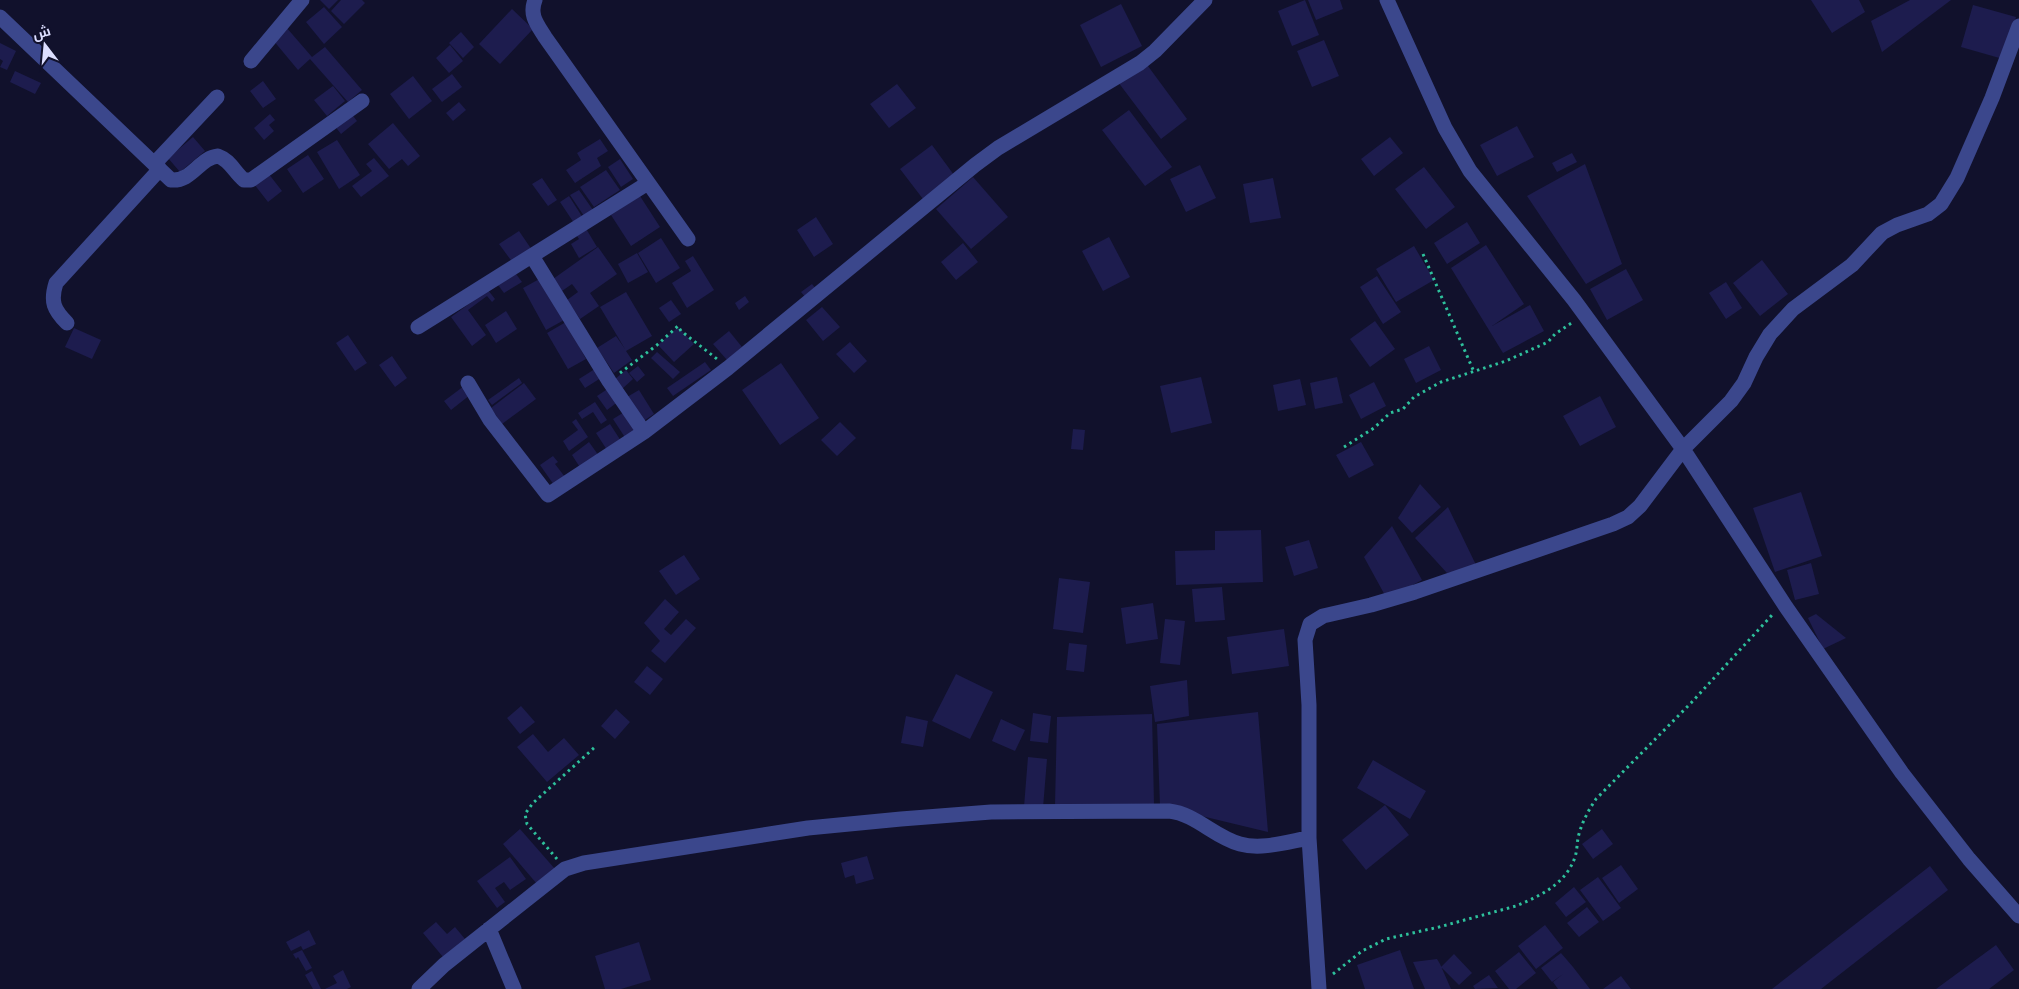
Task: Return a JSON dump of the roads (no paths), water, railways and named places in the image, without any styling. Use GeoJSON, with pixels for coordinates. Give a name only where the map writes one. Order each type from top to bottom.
{"type":"FeatureCollection","features":[{"type":"Feature","properties":{"kind":"street"},"geometry":{"type":"LineString","coordinates":[[251,61],[302,0]]}},
{"type":"Feature","properties":{"kind":"street"},"geometry":{"type":"LineString","coordinates":[[535,0],[532,10],[533,17],[545,36],[688,238]]}},
{"type":"Feature","properties":{"kind":"street"},"geometry":{"type":"LineString","coordinates":[[468,383],[490,420],[548,496],[644,432],[728,368],[975,165],[1034,126],[1120,76],[1155,52],[1205,0]]}},
{"type":"Feature","properties":{"kind":"street"},"geometry":{"type":"LineString","coordinates":[[1387,0],[1458,152],[1483,188],[1585,316],[1683,449],[1784,603],[1920,796],[1975,866],[2019,916]]}},
{"type":"Feature","properties":{"kind":"street"},"geometry":{"type":"LineString","coordinates":[[0,17],[171,180],[182,180],[210,158],[218,156],[228,162],[241,178],[248,181],[362,101]]}},
{"type":"Feature","properties":{"kind":"street"},"geometry":{"type":"LineString","coordinates":[[1319,988],[1309,838],[1308,705],[1305,640],[1310,624],[1322,616],[1371,605],[1414,592],[1613,524],[1628,517],[1640,506],[1683,449],[1731,401],[1744,382],[1766,340],[1793,309],[1852,265],[1882,233],[1897,225],[1928,214],[1944,199],[1957,178],[1992,98],[2019,26]]}},
{"type":"Feature","properties":{"kind":"street"},"geometry":{"type":"LineString","coordinates":[[68,323],[56,312],[53,296],[56,283],[217,97]]}},
{"type":"Feature","properties":{"kind":"street"},"geometry":{"type":"LineString","coordinates":[[418,327],[648,183]]}},
{"type":"Feature","properties":{"kind":"street"},"geometry":{"type":"LineString","coordinates":[[532,256],[609,381],[644,432]]}},
{"type":"Feature","properties":{"kind":"street"},"geometry":{"type":"LineString","coordinates":[[419,989],[444,965],[565,869],[606,859],[808,828],[901,818],[991,812],[1169,811],[1178,812],[1192,818],[1240,844],[1264,845],[1309,838]]}},
{"type":"Feature","properties":{"kind":"street"},"geometry":{"type":"LineString","coordinates":[[489,929],[514,989]]}}]}
